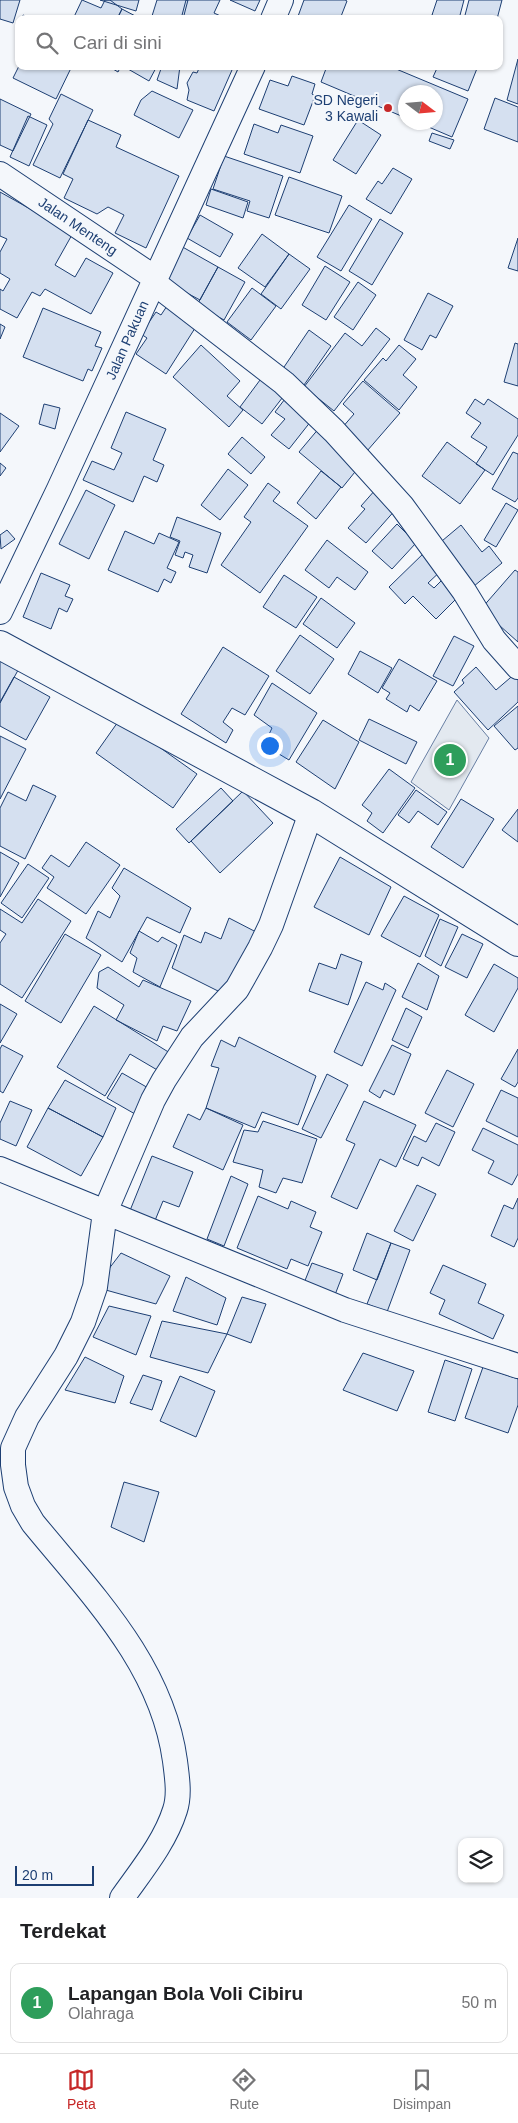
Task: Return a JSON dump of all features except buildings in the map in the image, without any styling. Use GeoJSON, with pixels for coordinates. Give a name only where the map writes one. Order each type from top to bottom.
{"type":"FeatureCollection","features":[{"type":"Feature","properties":{"kind":"main road"},"geometry":{"type":"LineString","coordinates":[[0,645],[311,813],[518,942]]}},
{"type":"Feature","properties":{"kind":"street"},"geometry":{"type":"LineString","coordinates":[[275,15],[281,0]]}},
{"type":"Feature","properties":{"kind":"street","name":"Jalan Pakuan"},"geometry":{"type":"LineString","coordinates":[[0,612],[251,70]]}},
{"type":"Feature","properties":{"kind":"street","name":"Jalan Menteng"},"geometry":{"type":"LineString","coordinates":[[0,174],[154,280],[284,383],[334,430],[402,506],[464,591],[494,640],[518,667]]}},
{"type":"Feature","properties":{"kind":"street"},"geometry":{"type":"LineString","coordinates":[[122,1898],[164,1834],[175,1810],[178,1780],[173,1744],[162,1707],[147,1674],[114,1622],[33,1523],[23,1506],[16,1487],[12,1465],[13,1448],[19,1433],[72,1344],[86,1314],[95,1287],[105,1212],[153,1100],[192,1037],[237,989],[260,948],[271,925],[311,813]]}},
{"type":"Feature","properties":{"kind":"street"},"geometry":{"type":"LineString","coordinates":[[0,1168],[345,1310],[518,1366]]}},
{"type":"Feature","properties":{"kind":"shaded area"},"geometry":{"type":"Polygon","coordinates":[[[457,700],[489,738],[449,810],[411,782],[457,700]]]}},
{"type":"Feature","properties":{"kind":"place","name":"SD Negeri 3 Kawali"},"geometry":{"type":"Point","coordinates":[388,108]}},
{"type":"Feature","properties":{"kind":"place","name":"Lapangan Bola Voli Cibiru"},"geometry":{"type":"Point","coordinates":[450,760]}}]}
